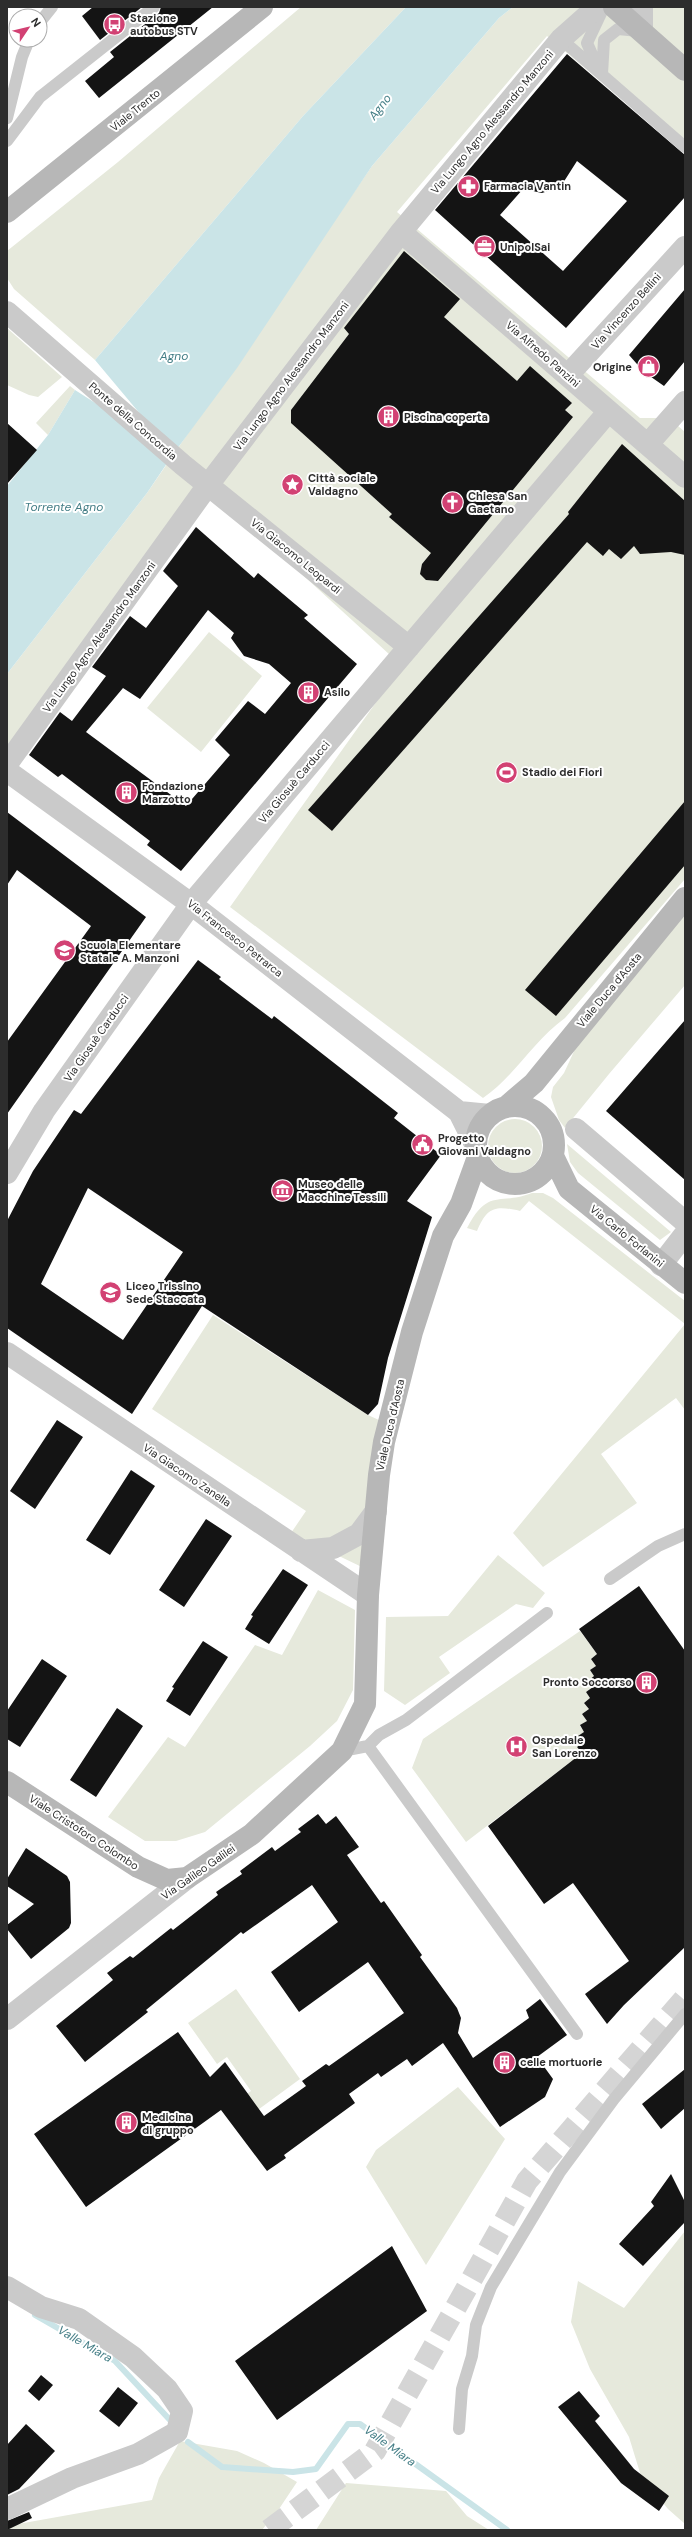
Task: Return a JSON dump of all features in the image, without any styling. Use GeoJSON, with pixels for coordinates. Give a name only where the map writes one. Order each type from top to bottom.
{"type":"FeatureCollection","features":[{"type":"Feature","properties":{"kind":"street","name":"Viale Trento"},"geometry":{"type":"LineString","coordinates":[[7,212],[262,7]]}},
{"type":"Feature","properties":{"kind":"street","name":"Via Lungo Agno Alessandro Manzoni"},"geometry":{"type":"LineString","coordinates":[[7,764],[208,485],[401,232],[561,40],[597,7]]}},
{"type":"Feature","properties":{"kind":"street"},"geometry":{"type":"LineString","coordinates":[[614,7],[685,70]]}},
{"type":"Feature","properties":{"kind":"street"},"geometry":{"type":"LineString","coordinates":[[642,7],[642,31]]}},
{"type":"Feature","properties":{"kind":"street","name":"Via Alfredo Panzini"},"geometry":{"type":"LineString","coordinates":[[401,232],[685,477]]}},
{"type":"Feature","properties":{"kind":"street","name":"Via Vincenzo Bellini"},"geometry":{"type":"LineString","coordinates":[[568,375],[685,247]]}},
{"type":"Feature","properties":{"kind":"street","name":"Ponte della Concordia"},"geometry":{"type":"LineString","coordinates":[[7,312],[183,465]]}},
{"type":"Feature","properties":{"kind":"street"},"geometry":{"type":"LineString","coordinates":[[648,444],[685,402]]}},
{"type":"Feature","properties":{"kind":"street","name":"Via Giosuè Carducci"},"geometry":{"type":"LineString","coordinates":[[7,1173],[44,1111],[191,904],[608,412]]}},
{"type":"Feature","properties":{"kind":"street","name":"Via Giacomo Leopardi"},"geometry":{"type":"LineString","coordinates":[[183,465],[409,647]]}},
{"type":"Feature","properties":{"kind":"street","name":"Via Francesco Petrarca"},"geometry":{"type":"LineString","coordinates":[[7,771],[191,904],[459,1112]]}},
{"type":"Feature","properties":{"kind":"street","name":"Viale Duca d'Aosta"},"geometry":{"type":"LineString","coordinates":[[498,1111],[534,1082],[685,898]]}},
{"type":"Feature","properties":{"kind":"street"},"geometry":{"type":"LineString","coordinates":[[534,1082],[540,1115],[553,1134],[553,1156],[569,1189]]}},
{"type":"Feature","properties":{"kind":"street"},"geometry":{"type":"LineString","coordinates":[[540,1115],[524,1107],[498,1111],[459,1112],[484,1168],[492,1177],[503,1182],[514,1184],[536,1178],[544,1172],[553,1156]]}},
{"type":"Feature","properties":{"kind":"street"},"geometry":{"type":"LineString","coordinates":[[477,1152],[480,1129],[498,1111]]}},
{"type":"Feature","properties":{"kind":"street"},"geometry":{"type":"LineString","coordinates":[[576,1129],[685,1222]]}},
{"type":"Feature","properties":{"kind":"street","name":"Viale Duca d'Aosta"},"geometry":{"type":"LineString","coordinates":[[365,1704],[368,1595],[384,1442],[412,1332],[443,1236],[461,1204],[477,1152]]}},
{"type":"Feature","properties":{"kind":"street"},"geometry":{"type":"LineString","coordinates":[[536,1178],[569,1189]]}},
{"type":"Feature","properties":{"kind":"street"},"geometry":{"type":"LineString","coordinates":[[461,1204],[503,1182]]}},
{"type":"Feature","properties":{"kind":"street","name":"Via Carlo Forlanini"},"geometry":{"type":"LineString","coordinates":[[569,1189],[685,1283]]}},
{"type":"Feature","properties":{"kind":"street"},"geometry":{"type":"LineString","coordinates":[[661,1265],[685,1234]]}},
{"type":"Feature","properties":{"kind":"street","name":"Via Giacomo Zanella"},"geometry":{"type":"LineString","coordinates":[[7,1353],[368,1595]]}},
{"type":"Feature","properties":{"kind":"street"},"geometry":{"type":"LineString","coordinates":[[301,1551],[333,1548],[359,1534],[376,1511]]}},
{"type":"Feature","properties":{"kind":"street","name":"Via Galileo Galilei"},"geometry":{"type":"LineString","coordinates":[[7,2019],[187,1878],[252,1834],[342,1751],[365,1704]]}},
{"type":"Feature","properties":{"kind":"street","name":"Viale Cristoforo Colombo"},"geometry":{"type":"LineString","coordinates":[[7,1782],[138,1867],[167,1880],[187,1878]]}},
{"type":"Feature","properties":{"kind":"street"},"geometry":{"type":"LineString","coordinates":[[7,2287],[41,2307],[79,2319],[133,2357],[167,2389],[182,2411],[177,2432],[138,2454],[72,2478],[7,2509]]}},
{"type":"Feature","properties":{"kind":"lane"},"geometry":{"type":"LineString","coordinates":[[7,141],[40,98],[154,7]]}},
{"type":"Feature","properties":{"kind":"lane"},"geometry":{"type":"LineString","coordinates":[[602,74],[586,43],[604,7]]}},
{"type":"Feature","properties":{"kind":"lane"},"geometry":{"type":"LineString","coordinates":[[602,74],[604,40],[618,29],[642,31]]}},
{"type":"Feature","properties":{"kind":"lane"},"geometry":{"type":"LineString","coordinates":[[561,40],[685,146]]}},
{"type":"Feature","properties":{"kind":"lane"},"geometry":{"type":"LineString","coordinates":[[7,118],[22,57],[26,48]]}},
{"type":"Feature","properties":{"kind":"lane"},"geometry":{"type":"LineString","coordinates":[[610,1578],[658,1546],[685,1534]]}},
{"type":"Feature","properties":{"kind":"lane"},"geometry":{"type":"LineString","coordinates":[[342,1751],[368,1746],[379,1735],[406,1720],[547,1613]]}},
{"type":"Feature","properties":{"kind":"lane"},"geometry":{"type":"LineString","coordinates":[[368,1746],[578,2034]]}},
{"type":"Feature","properties":{"kind":"lane"},"geometry":{"type":"LineString","coordinates":[[459,2429],[462,2389],[472,2356],[476,2325],[491,2286],[560,2172],[614,2099],[685,2014]]}},
{"type":"Feature","properties":{"kind":"shaded area"},"geometry":{"type":"Polygon","coordinates":[[[301,7],[406,7],[303,116],[95,360],[14,289],[7,278],[7,251],[118,162],[301,7]]]}},
{"type":"Feature","properties":{"kind":"shaded area"},"geometry":{"type":"Polygon","coordinates":[[[513,7],[685,7],[685,153],[547,36],[397,212],[640,418],[669,418],[685,432],[685,879],[565,1018],[543,1037],[505,1079],[483,1098],[230,907],[402,666],[210,490],[7,756],[7,674],[147,493],[372,166],[499,18],[513,7]]]}},
{"type":"Feature","properties":{"kind":"shaded area"},"geometry":{"type":"Polygon","coordinates":[[[7,328],[62,377],[38,397],[29,395],[7,385],[7,328]]]}},
{"type":"Feature","properties":{"kind":"shaded area"},"geometry":{"type":"Polygon","coordinates":[[[70,386],[75,390],[48,435],[36,423],[70,386]]]}},
{"type":"Feature","properties":{"kind":"shaded area"},"geometry":{"type":"Polygon","coordinates":[[[209,632],[262,676],[201,752],[147,708],[209,632]]]}},
{"type":"Feature","properties":{"kind":"shaded area"},"geometry":{"type":"Polygon","coordinates":[[[685,890],[685,985],[565,1128],[559,1120],[551,1097],[553,1087],[564,1073],[576,1047],[685,890]]]}},
{"type":"Feature","properties":{"kind":"shaded area"},"geometry":{"type":"Polygon","coordinates":[[[510,1119],[520,1119],[530,1123],[538,1131],[542,1141],[542,1151],[538,1161],[530,1169],[520,1173],[510,1173],[500,1169],[492,1161],[488,1151],[488,1141],[492,1131],[500,1123],[510,1119]]]}},
{"type":"Feature","properties":{"kind":"shaded area"},"geometry":{"type":"Polygon","coordinates":[[[567,1144],[671,1232],[660,1240],[578,1173],[570,1162],[567,1144]]]}},
{"type":"Feature","properties":{"kind":"shaded area"},"geometry":{"type":"Polygon","coordinates":[[[532,1193],[543,1193],[553,1198],[685,1301],[685,1324],[529,1201],[520,1211],[504,1208],[493,1210],[484,1217],[477,1231],[467,1228],[475,1215],[488,1202],[520,1197],[532,1193]]]}},
{"type":"Feature","properties":{"kind":"shaded area"},"geometry":{"type":"Polygon","coordinates":[[[213,1315],[368,1415],[394,1427],[366,1569],[291,1533],[306,1511],[152,1409],[213,1315]]]}},
{"type":"Feature","properties":{"kind":"shaded area"},"geometry":{"type":"Polygon","coordinates":[[[685,1324],[685,1410],[676,1398],[601,1454],[637,1503],[543,1567],[513,1533],[685,1324]]]}},
{"type":"Feature","properties":{"kind":"shaded area"},"geometry":{"type":"Polygon","coordinates":[[[498,1555],[545,1593],[533,1608],[516,1604],[439,1657],[450,1673],[405,1705],[384,1691],[386,1617],[448,1616],[498,1555]]]}},
{"type":"Feature","properties":{"kind":"shaded area"},"geometry":{"type":"Polygon","coordinates":[[[318,1590],[355,1610],[353,1690],[337,1721],[310,1746],[205,1832],[176,1841],[145,1841],[108,1817],[168,1737],[185,1747],[255,1645],[282,1655],[318,1590]]]}},
{"type":"Feature","properties":{"kind":"shaded area"},"geometry":{"type":"Polygon","coordinates":[[[580,1631],[597,1654],[591,1659],[596,1666],[590,1670],[594,1676],[588,1681],[593,1687],[586,1692],[590,1698],[584,1703],[589,1709],[582,1714],[587,1721],[580,1726],[584,1732],[579,1736],[583,1742],[577,1747],[582,1753],[577,1756],[580,1760],[569,1763],[466,1842],[412,1768],[423,1739],[580,1631]]]}},
{"type":"Feature","properties":{"kind":"shaded area"},"geometry":{"type":"Polygon","coordinates":[[[236,1989],[300,2079],[251,2115],[240,2099],[251,2091],[227,2057],[217,2064],[188,2023],[236,1989]]]}},
{"type":"Feature","properties":{"kind":"shaded area"},"geometry":{"type":"Polygon","coordinates":[[[458,2087],[505,2139],[426,2265],[366,2167],[376,2150],[458,2087]]]}},
{"type":"Feature","properties":{"kind":"shaded area"},"geometry":{"type":"Polygon","coordinates":[[[685,2231],[685,2524],[668,2509],[641,2476],[629,2437],[590,2369],[571,2322],[578,2281],[624,2308],[685,2231]]]}},
{"type":"Feature","properties":{"kind":"shaded area"},"geometry":{"type":"Polygon","coordinates":[[[180,2441],[237,2451],[264,2463],[297,2482],[279,2509],[262,2530],[7,2530],[7,2526],[152,2500],[159,2478],[180,2441]]]}},
{"type":"Feature","properties":{"kind":"shaded area"},"geometry":{"type":"Polygon","coordinates":[[[346,2483],[446,2491],[467,2516],[489,2530],[316,2530],[346,2483]]]}},
{"type":"Feature","properties":{"kind":"water","name":"Agno"},"geometry":{"type":"Polygon","coordinates":[[[406,7],[513,7],[499,18],[372,166],[237,368],[174,453],[147,493],[7,674],[7,486],[48,435],[75,390],[172,452],[95,360],[303,116],[406,7]]]}},
{"type":"Feature","properties":{"kind":"building"},"geometry":{"type":"Polygon","coordinates":[[[93,7],[142,7],[100,40],[82,16],[93,7]]]}},
{"type":"Feature","properties":{"kind":"building"},"geometry":{"type":"Polygon","coordinates":[[[161,7],[213,7],[99,98],[85,81],[114,57],[110,52],[159,13],[161,7]]]}},
{"type":"Feature","properties":{"kind":"building"},"geometry":{"type":"Polygon","coordinates":[[[567,54],[685,155],[685,197],[566,328],[435,210],[567,54]],[[577,161],[563,183],[554,189],[542,193],[523,189],[500,215],[563,271],[627,201],[577,161]]]}},
{"type":"Feature","properties":{"kind":"building"},"geometry":{"type":"Polygon","coordinates":[[[404,251],[460,299],[444,317],[517,381],[530,366],[572,403],[565,410],[573,417],[438,581],[426,580],[420,574],[422,564],[431,553],[389,517],[392,514],[291,423],[291,410],[349,334],[344,328],[404,251]]]}},
{"type":"Feature","properties":{"kind":"building"},"geometry":{"type":"Polygon","coordinates":[[[685,289],[685,361],[664,386],[644,372],[629,355],[685,289]]]}},
{"type":"Feature","properties":{"kind":"building"},"geometry":{"type":"Polygon","coordinates":[[[7,423],[37,450],[7,484],[7,423]]]}},
{"type":"Feature","properties":{"kind":"building"},"geometry":{"type":"Polygon","coordinates":[[[622,444],[685,501],[685,555],[671,552],[640,554],[634,546],[621,559],[609,549],[603,556],[587,542],[332,831],[308,810],[569,514],[568,512],[622,444]]]}},
{"type":"Feature","properties":{"kind":"building"},"geometry":{"type":"Polygon","coordinates":[[[196,527],[254,578],[258,573],[308,615],[304,618],[357,664],[181,871],[147,845],[150,841],[62,774],[58,777],[29,755],[60,712],[72,721],[106,676],[92,667],[130,616],[146,628],[178,586],[163,571],[196,527]],[[208,610],[140,699],[123,688],[86,732],[186,806],[230,755],[215,740],[248,701],[265,714],[291,683],[269,664],[244,656],[231,638],[234,633],[208,610]]]}},
{"type":"Feature","properties":{"kind":"building"},"geometry":{"type":"Polygon","coordinates":[[[685,801],[685,865],[556,1016],[525,990],[685,801]]]}},
{"type":"Feature","properties":{"kind":"building","name":"Scuola Elementare Statale A. Manzoni"},"geometry":{"type":"Polygon","coordinates":[[[7,812],[146,917],[7,1114],[7,1042],[91,926],[17,870],[7,885],[7,812]]]}},
{"type":"Feature","properties":{"kind":"building"},"geometry":{"type":"Polygon","coordinates":[[[198,960],[221,977],[219,979],[272,1019],[274,1016],[398,1113],[394,1118],[441,1155],[407,1201],[432,1217],[388,1358],[378,1404],[368,1415],[202,1306],[132,1414],[7,1328],[7,1221],[33,1171],[74,1110],[81,1114],[198,960]],[[88,1188],[41,1284],[123,1340],[183,1252],[88,1188]]]}},
{"type":"Feature","properties":{"kind":"building"},"geometry":{"type":"Polygon","coordinates":[[[685,1020],[685,1180],[606,1111],[685,1020]]]}},
{"type":"Feature","properties":{"kind":"building"},"geometry":{"type":"Polygon","coordinates":[[[57,1420],[83,1437],[35,1509],[10,1491],[57,1420]]]}},
{"type":"Feature","properties":{"kind":"building"},"geometry":{"type":"Polygon","coordinates":[[[131,1470],[155,1486],[110,1555],[86,1540],[131,1470]]]}},
{"type":"Feature","properties":{"kind":"building"},"geometry":{"type":"Polygon","coordinates":[[[206,1519],[232,1536],[184,1607],[159,1590],[206,1519]]]}},
{"type":"Feature","properties":{"kind":"building"},"geometry":{"type":"Polygon","coordinates":[[[283,1569],[308,1585],[269,1644],[245,1629],[253,1616],[251,1615],[283,1569]]]}},
{"type":"Feature","properties":{"kind":"building"},"geometry":{"type":"Polygon","coordinates":[[[639,1586],[685,1651],[685,1947],[624,2005],[607,2024],[585,1994],[629,1961],[573,1883],[544,1904],[488,1826],[582,1753],[577,1747],[583,1742],[578,1736],[584,1732],[580,1725],[587,1721],[582,1714],[589,1709],[584,1703],[590,1698],[586,1692],[593,1687],[588,1681],[594,1676],[590,1670],[596,1666],[591,1659],[597,1654],[579,1629],[639,1586]]]}},
{"type":"Feature","properties":{"kind":"building"},"geometry":{"type":"Polygon","coordinates":[[[203,1641],[228,1657],[190,1716],[166,1701],[174,1688],[172,1687],[203,1641]]]}},
{"type":"Feature","properties":{"kind":"building"},"geometry":{"type":"Polygon","coordinates":[[[42,1659],[67,1676],[20,1747],[7,1739],[7,1711],[42,1659]]]}},
{"type":"Feature","properties":{"kind":"building"},"geometry":{"type":"Polygon","coordinates":[[[117,1708],[143,1726],[96,1797],[70,1780],[117,1708]]]}},
{"type":"Feature","properties":{"kind":"building"},"geometry":{"type":"Polygon","coordinates":[[[318,1814],[326,1824],[336,1816],[359,1847],[347,1855],[381,1903],[384,1901],[422,1955],[420,1957],[457,2008],[461,2018],[458,2033],[473,2058],[529,2018],[526,2010],[540,1999],[567,2035],[537,2057],[553,2079],[545,2097],[500,2127],[443,2043],[412,2066],[407,2059],[381,2077],[378,2073],[349,2094],[355,2103],[284,2155],[286,2158],[267,2171],[221,2110],[86,2207],[34,2134],[178,2032],[210,2077],[225,2062],[264,2116],[306,2086],[302,2081],[326,2064],[329,2066],[404,2013],[368,1962],[299,2012],[271,1972],[338,1922],[312,1885],[243,1934],[241,1932],[146,2010],[148,2012],[85,2062],[56,2026],[113,1980],[107,1973],[130,1956],[133,1958],[171,1928],[173,1930],[218,1895],[216,1892],[242,1874],[240,1871],[272,1847],[275,1851],[301,1832],[298,1829],[318,1814]]]}},
{"type":"Feature","properties":{"kind":"building"},"geometry":{"type":"Polygon","coordinates":[[[26,1848],[67,1876],[70,1882],[71,1923],[69,1928],[31,1959],[7,1929],[7,1925],[34,1904],[7,1886],[7,1879],[26,1848]]]}},
{"type":"Feature","properties":{"kind":"building"},"geometry":{"type":"Polygon","coordinates":[[[685,2069],[685,2108],[661,2129],[642,2104],[685,2069]]]}},
{"type":"Feature","properties":{"kind":"building"},"geometry":{"type":"Polygon","coordinates":[[[671,2174],[685,2202],[685,2222],[643,2266],[619,2244],[654,2206],[651,2202],[671,2174]]]}},
{"type":"Feature","properties":{"kind":"building"},"geometry":{"type":"Polygon","coordinates":[[[392,2246],[427,2311],[277,2420],[235,2361],[392,2246]]]}},
{"type":"Feature","properties":{"kind":"building"},"geometry":{"type":"Polygon","coordinates":[[[41,2375],[53,2385],[39,2401],[28,2391],[41,2375]]]}},
{"type":"Feature","properties":{"kind":"building"},"geometry":{"type":"Polygon","coordinates":[[[118,2387],[138,2403],[119,2427],[99,2411],[118,2387]]]}},
{"type":"Feature","properties":{"kind":"building"},"geometry":{"type":"Polygon","coordinates":[[[579,2391],[600,2416],[595,2421],[634,2469],[669,2496],[659,2511],[621,2483],[558,2407],[579,2391]]]}},
{"type":"Feature","properties":{"kind":"building"},"geometry":{"type":"Polygon","coordinates":[[[26,2424],[55,2451],[19,2489],[7,2495],[7,2445],[26,2424]]]}},
{"type":"Feature","properties":{"kind":"building"},"geometry":{"type":"Polygon","coordinates":[[[29,2512],[32,2518],[7,2530],[7,2521],[29,2512]]]}},
{"type":"Feature","properties":{"kind":"waterway","name":"Valle Miara"},"geometry":{"type":"LineString","coordinates":[[35,2315],[115,2361],[170,2420]]}},
{"type":"Feature","properties":{"kind":"waterway","name":"Valle Miara"},"geometry":{"type":"LineString","coordinates":[[188,2442],[222,2467],[293,2472],[316,2469],[348,2424],[360,2424],[507,2530]]}},
{"type":"Feature","properties":{"kind":"tunnel"},"geometry":{"type":"LineString","coordinates":[[269,2530],[375,2451],[527,2181],[685,1998]]}},
{"type":"Feature","properties":{"kind":"place","name":"Stazione autobus STV"},"geometry":{"type":"Point","coordinates":[115,24]}},
{"type":"Feature","properties":{"kind":"place","name":"Farmacia Vantin"},"geometry":{"type":"Point","coordinates":[468,186]}},
{"type":"Feature","properties":{"kind":"place","name":"UnipolSai"},"geometry":{"type":"Point","coordinates":[484,247]}},
{"type":"Feature","properties":{"kind":"place","name":"Origine"},"geometry":{"type":"Point","coordinates":[648,367]}},
{"type":"Feature","properties":{"kind":"place","name":"Piscina coperta"},"geometry":{"type":"Point","coordinates":[388,417]}},
{"type":"Feature","properties":{"kind":"place","name":"Città sociale Valdagno"},"geometry":{"type":"Point","coordinates":[293,484]}},
{"type":"Feature","properties":{"kind":"place","name":"Chiesa San Gaetano"},"geometry":{"type":"Point","coordinates":[453,502]}},
{"type":"Feature","properties":{"kind":"place","name":"Asilo"},"geometry":{"type":"Point","coordinates":[308,692]}},
{"type":"Feature","properties":{"kind":"place","name":"Stadio dei Fiori"},"geometry":{"type":"Point","coordinates":[506,772]}},
{"type":"Feature","properties":{"kind":"place","name":"Fondazione Marzotto"},"geometry":{"type":"Point","coordinates":[126,792]}},
{"type":"Feature","properties":{"kind":"place","name":"Scuola Elementare Statale A. Manzoni"},"geometry":{"type":"Point","coordinates":[64,951]}},
{"type":"Feature","properties":{"kind":"place","name":"Progetto Giovani Valdagno"},"geometry":{"type":"Point","coordinates":[422,1144]}},
{"type":"Feature","properties":{"kind":"place","name":"Museo delle Macchine Tessili"},"geometry":{"type":"Point","coordinates":[282,1190]}},
{"type":"Feature","properties":{"kind":"place","name":"Liceo Trissino Sede Staccata"},"geometry":{"type":"Point","coordinates":[110,1292]}},
{"type":"Feature","properties":{"kind":"place","name":"Pronto Soccorso"},"geometry":{"type":"Point","coordinates":[647,1682]}},
{"type":"Feature","properties":{"kind":"place","name":"Ospedale San Lorenzo"},"geometry":{"type":"Point","coordinates":[517,1746]}},
{"type":"Feature","properties":{"kind":"place","name":"celle mortuorie"},"geometry":{"type":"Point","coordinates":[505,2062]}},
{"type":"Feature","properties":{"kind":"place","name":"Medicina di gruppo"},"geometry":{"type":"Point","coordinates":[126,2123]}},
{"type":"Feature","properties":{"kind":"water label","name":"Torrente Agno"},"geometry":{"type":"Point","coordinates":[64,507]}}]}
